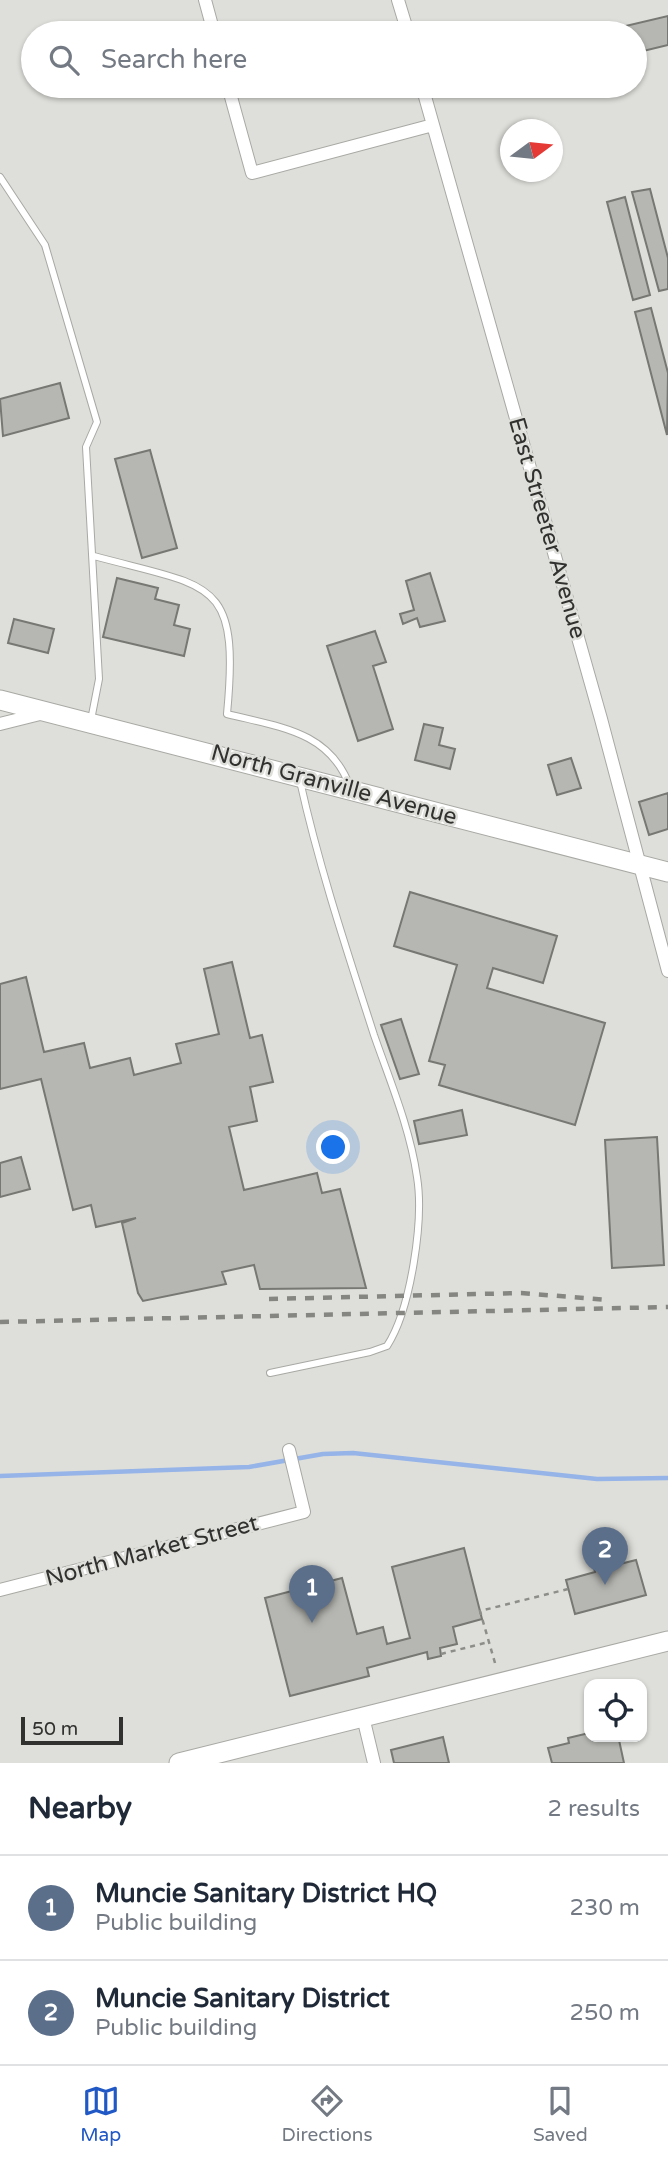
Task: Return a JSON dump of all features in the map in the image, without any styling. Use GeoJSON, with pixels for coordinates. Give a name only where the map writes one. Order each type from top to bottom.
{"type":"FeatureCollection","features":[{"type":"Feature","properties":{"kind":"main road","name":"North Granville Avenue"},"geometry":{"type":"LineString","coordinates":[[0,700],[668,872]]}},
{"type":"Feature","properties":{"kind":"main road"},"geometry":{"type":"LineString","coordinates":[[179,1763],[668,1641]]}},
{"type":"Feature","properties":{"kind":"street"},"geometry":{"type":"LineString","coordinates":[[205,0],[211,21]]}},
{"type":"Feature","properties":{"kind":"street"},"geometry":{"type":"LineString","coordinates":[[398,0],[404,21]]}},
{"type":"Feature","properties":{"kind":"street"},"geometry":{"type":"LineString","coordinates":[[231,98],[252,173],[433,125]]}},
{"type":"Feature","properties":{"kind":"street","name":"East Streeter Avenue"},"geometry":{"type":"LineString","coordinates":[[425,98],[601,719],[668,971]]}},
{"type":"Feature","properties":{"kind":"street"},"geometry":{"type":"LineString","coordinates":[[0,724],[47,712]]}},
{"type":"Feature","properties":{"kind":"street","name":"North Market Street"},"geometry":{"type":"LineString","coordinates":[[0,1590],[304,1511],[289,1450]]}},
{"type":"Feature","properties":{"kind":"street"},"geometry":{"type":"LineString","coordinates":[[363,1717],[374,1763]]}},
{"type":"Feature","properties":{"kind":"lane"},"geometry":{"type":"LineString","coordinates":[[0,177],[45,246],[97,422],[86,447],[99,678],[91,722]]}},
{"type":"Feature","properties":{"kind":"lane"},"geometry":{"type":"LineString","coordinates":[[94,556],[198,586],[214,597],[222,608],[230,636],[227,714],[315,740],[339,761],[350,789]]}},
{"type":"Feature","properties":{"kind":"lane"},"geometry":{"type":"LineString","coordinates":[[270,1373],[387,1346],[403,1313],[420,1213],[411,1145],[349,954],[310,824],[299,775]]}},
{"type":"Feature","properties":{"kind":"path"},"geometry":{"type":"LineString","coordinates":[[495,1663],[480,1611],[568,1589]]}},
{"type":"Feature","properties":{"kind":"path"},"geometry":{"type":"LineString","coordinates":[[441,1654],[489,1642]]}},
{"type":"Feature","properties":{"kind":"building"},"geometry":{"type":"Polygon","coordinates":[[[668,16],[668,45],[647,50],[647,21],[668,16]]]}},
{"type":"Feature","properties":{"kind":"building"},"geometry":{"type":"Polygon","coordinates":[[[650,189],[668,258],[668,289],[659,291],[632,192],[650,189]]]}},
{"type":"Feature","properties":{"kind":"building"},"geometry":{"type":"Polygon","coordinates":[[[625,197],[650,295],[633,300],[607,202],[625,197]]]}},
{"type":"Feature","properties":{"kind":"building"},"geometry":{"type":"Polygon","coordinates":[[[651,308],[668,373],[667,435],[635,312],[651,308]]]}},
{"type":"Feature","properties":{"kind":"building"},"geometry":{"type":"Polygon","coordinates":[[[60,383],[69,418],[3,436],[0,399],[60,383]]]}},
{"type":"Feature","properties":{"kind":"building"},"geometry":{"type":"Polygon","coordinates":[[[150,450],[177,548],[142,558],[115,459],[150,450]]]}},
{"type":"Feature","properties":{"kind":"building"},"geometry":{"type":"Polygon","coordinates":[[[430,573],[445,621],[420,627],[417,618],[403,624],[400,614],[414,610],[406,581],[430,573]]]}},
{"type":"Feature","properties":{"kind":"building"},"geometry":{"type":"Polygon","coordinates":[[[117,578],[158,588],[155,599],[179,605],[174,625],[190,629],[184,656],[103,637],[117,578]]]}},
{"type":"Feature","properties":{"kind":"building"},"geometry":{"type":"Polygon","coordinates":[[[14,619],[54,629],[48,653],[8,643],[14,619]]]}},
{"type":"Feature","properties":{"kind":"building"},"geometry":{"type":"Polygon","coordinates":[[[375,631],[386,662],[373,666],[393,729],[358,741],[327,646],[375,631]]]}},
{"type":"Feature","properties":{"kind":"building"},"geometry":{"type":"Polygon","coordinates":[[[424,724],[443,728],[439,745],[455,749],[450,769],[415,760],[424,724]]]}},
{"type":"Feature","properties":{"kind":"building"},"geometry":{"type":"Polygon","coordinates":[[[571,758],[581,788],[557,795],[548,765],[571,758]]]}},
{"type":"Feature","properties":{"kind":"building"},"geometry":{"type":"Polygon","coordinates":[[[668,793],[668,829],[649,835],[639,802],[668,793]]]}},
{"type":"Feature","properties":{"kind":"building"},"geometry":{"type":"Polygon","coordinates":[[[410,892],[557,936],[543,983],[493,968],[487,988],[605,1023],[575,1125],[439,1085],[445,1065],[429,1061],[457,965],[394,946],[410,892]]]}},
{"type":"Feature","properties":{"kind":"building"},"geometry":{"type":"Polygon","coordinates":[[[232,962],[250,1038],[262,1035],[273,1082],[250,1087],[257,1121],[229,1127],[244,1190],[317,1173],[322,1193],[340,1189],[366,1288],[260,1289],[254,1265],[222,1272],[226,1284],[143,1301],[138,1293],[122,1223],[136,1218],[96,1227],[91,1205],[73,1210],[41,1079],[0,1089],[0,984],[26,977],[44,1052],[84,1043],[90,1068],[130,1058],[134,1075],[181,1063],[176,1044],[219,1034],[204,969],[232,962]]]}},
{"type":"Feature","properties":{"kind":"building"},"geometry":{"type":"Polygon","coordinates":[[[401,1019],[419,1074],[400,1079],[381,1025],[401,1019]]]}},
{"type":"Feature","properties":{"kind":"building"},"geometry":{"type":"Polygon","coordinates":[[[462,1110],[467,1135],[419,1144],[414,1121],[462,1110]]]}},
{"type":"Feature","properties":{"kind":"building"},"geometry":{"type":"Polygon","coordinates":[[[657,1137],[664,1265],[612,1268],[605,1140],[657,1137]]]}},
{"type":"Feature","properties":{"kind":"building"},"geometry":{"type":"Polygon","coordinates":[[[21,1157],[30,1189],[0,1197],[0,1163],[21,1157]]]}},
{"type":"Feature","properties":{"kind":"building"},"geometry":{"type":"Polygon","coordinates":[[[464,1548],[482,1619],[453,1627],[457,1644],[440,1648],[441,1656],[428,1659],[427,1652],[367,1668],[369,1676],[290,1696],[265,1598],[342,1578],[357,1634],[383,1627],[387,1644],[410,1638],[392,1567],[464,1548]]]}},
{"type":"Feature","properties":{"kind":"building"},"geometry":{"type":"Polygon","coordinates":[[[611,1548],[616,1565],[636,1560],[646,1595],[575,1614],[566,1580],[595,1572],[590,1554],[611,1548]]]}},
{"type":"Feature","properties":{"kind":"building"},"geometry":{"type":"Polygon","coordinates":[[[584,1734],[584,1742],[619,1742],[624,1763],[552,1763],[548,1748],[569,1743],[568,1738],[584,1734]]]}},
{"type":"Feature","properties":{"kind":"building"},"geometry":{"type":"Polygon","coordinates":[[[443,1737],[449,1763],[394,1763],[391,1750],[443,1737]]]}},
{"type":"Feature","properties":{"kind":"waterway"},"geometry":{"type":"LineString","coordinates":[[0,1476],[249,1467],[323,1454],[353,1453],[597,1479],[668,1478]]}},
{"type":"Feature","properties":{"kind":"railway"},"geometry":{"type":"LineString","coordinates":[[269,1299],[521,1293],[609,1300]]}},
{"type":"Feature","properties":{"kind":"railway"},"geometry":{"type":"LineString","coordinates":[[0,1322],[668,1307]]}},
{"type":"Feature","properties":{"kind":"place","name":"Muncie Sanitary District"},"geometry":{"type":"Point","coordinates":[605,1585]}},
{"type":"Feature","properties":{"kind":"place","name":"Muncie Sanitary District HQ"},"geometry":{"type":"Point","coordinates":[312,1623]}}]}
